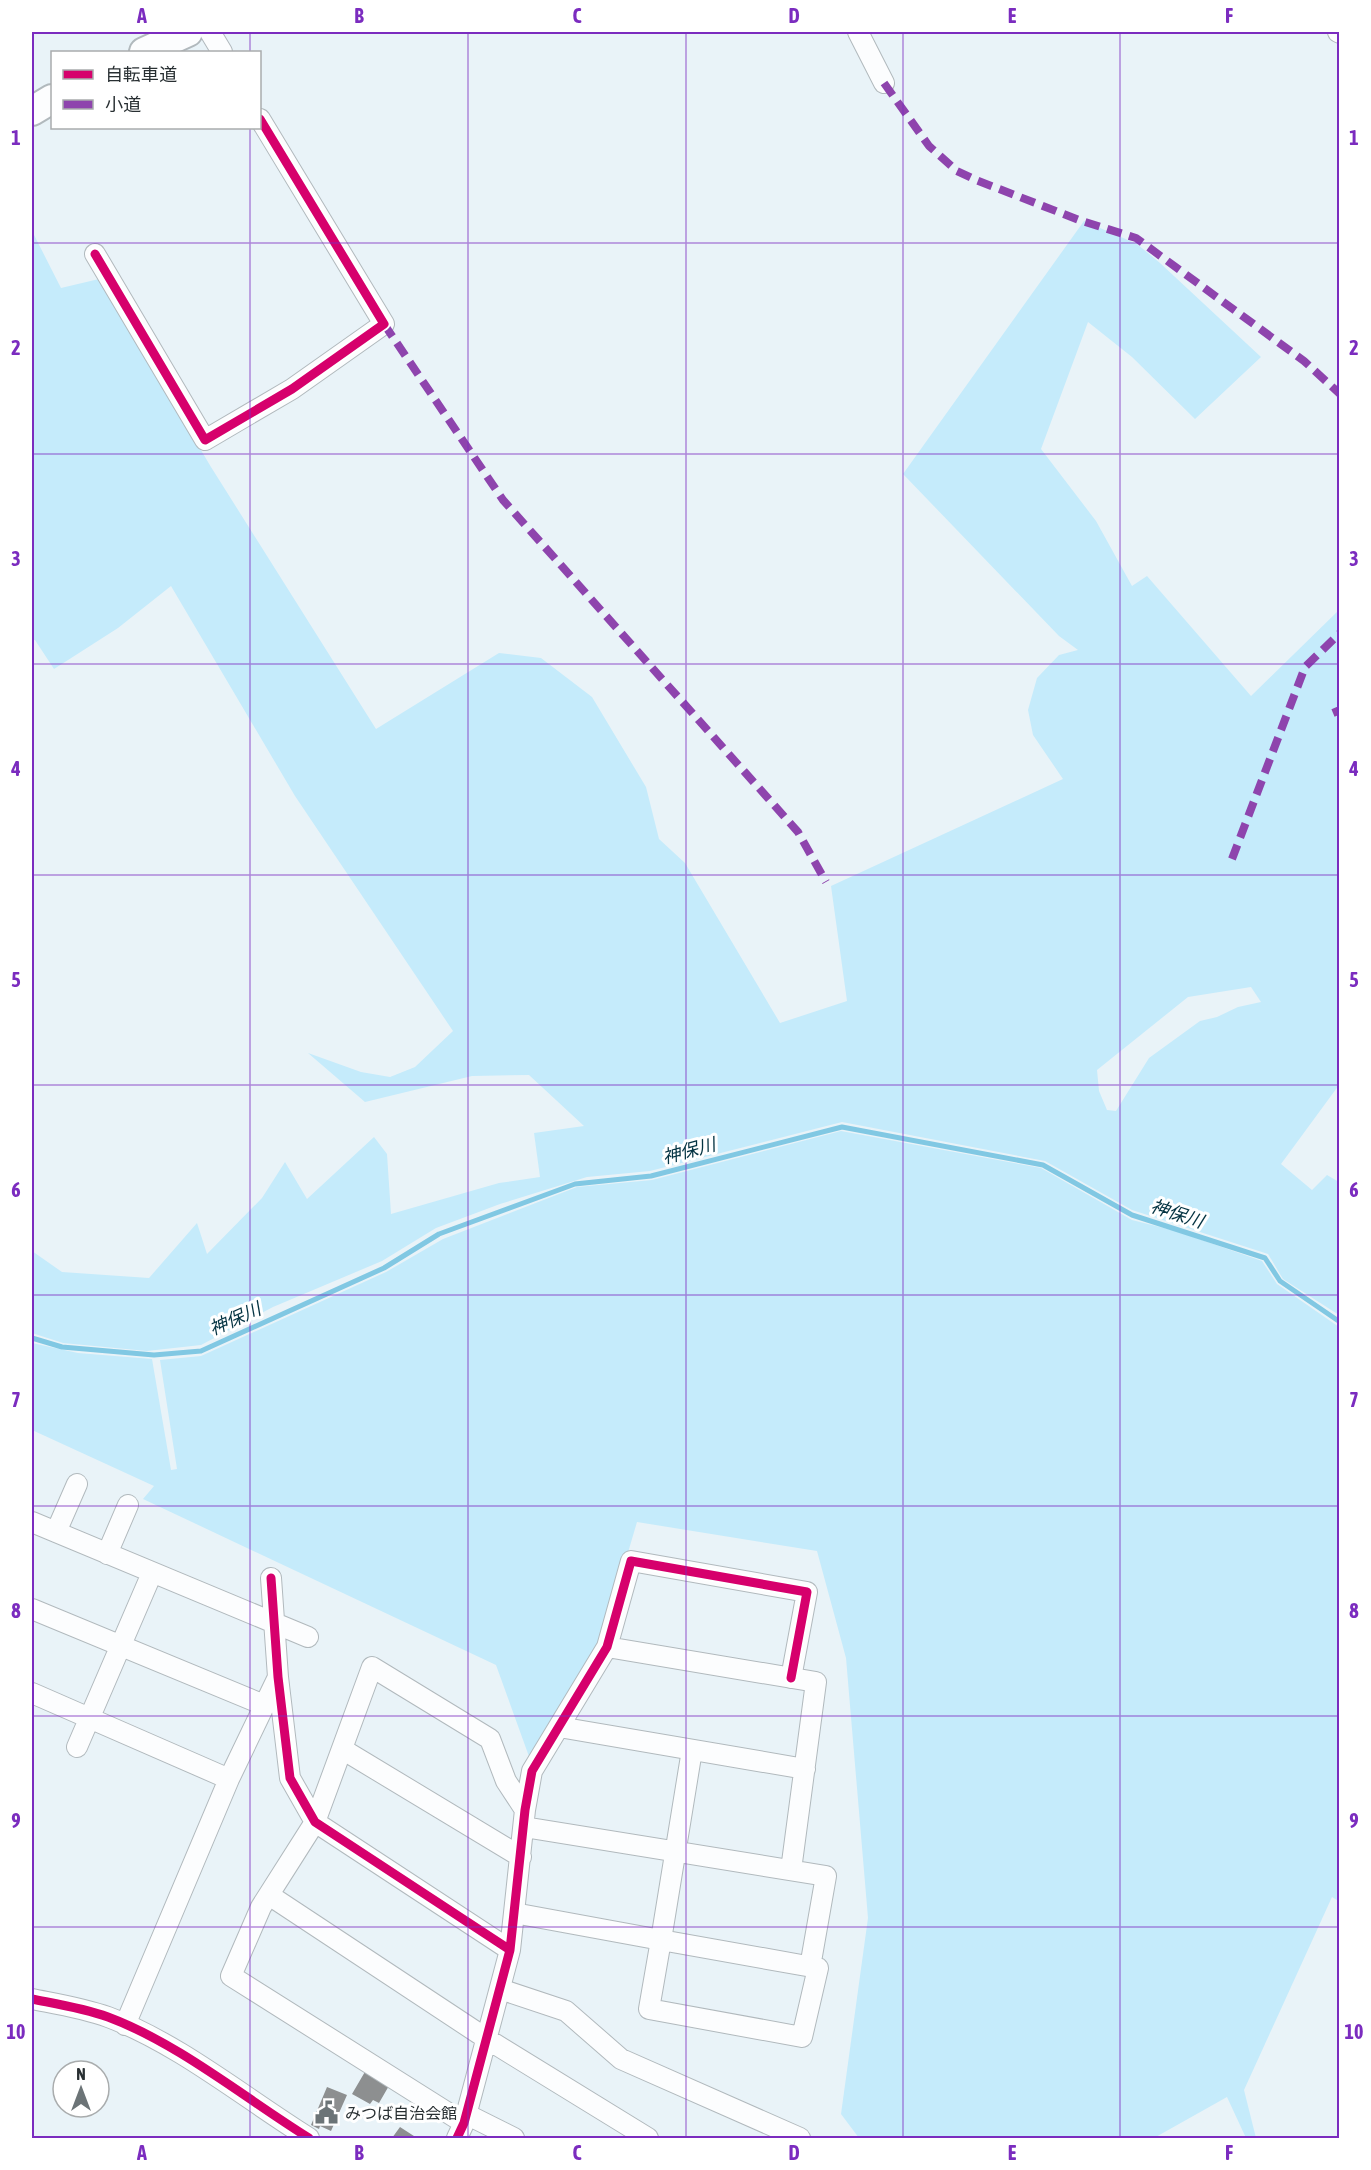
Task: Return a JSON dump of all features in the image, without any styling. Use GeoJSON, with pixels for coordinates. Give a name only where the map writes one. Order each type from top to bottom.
{"type":"FeatureCollection","features":[{"type":"Feature","properties":{"kind":"main road"},"geometry":{"type":"LineString","coordinates":[[146,51],[188,32]]}},
{"type":"Feature","properties":{"kind":"main road"},"geometry":{"type":"LineString","coordinates":[[32,111],[51,100]]}},
{"type":"Feature","properties":{"kind":"street"},"geometry":{"type":"LineString","coordinates":[[210,32],[221,51]]}},
{"type":"Feature","properties":{"kind":"street"},"geometry":{"type":"LineString","coordinates":[[858,32],[884,82]]}},
{"type":"Feature","properties":{"kind":"street"},"geometry":{"type":"LineString","coordinates":[[95,254],[205,440],[292,389],[384,324],[261,121]]}},
{"type":"Feature","properties":{"kind":"street"},"geometry":{"type":"LineString","coordinates":[[56,1532],[77,1484]]}},
{"type":"Feature","properties":{"kind":"street"},"geometry":{"type":"LineString","coordinates":[[107,1554],[128,1505]]}},
{"type":"Feature","properties":{"kind":"street"},"geometry":{"type":"LineString","coordinates":[[32,1522],[308,1637]]}},
{"type":"Feature","properties":{"kind":"street"},"geometry":{"type":"LineString","coordinates":[[462,2125],[510,1950],[524,1819],[532,1771],[607,1647],[631,1561],[807,1592],[791,1678]]}},
{"type":"Feature","properties":{"kind":"street"},"geometry":{"type":"LineString","coordinates":[[77,1747],[152,1573]]}},
{"type":"Feature","properties":{"kind":"street"},"geometry":{"type":"LineString","coordinates":[[271,1578],[278,1677],[290,1778],[315,1822],[510,1950]]}},
{"type":"Feature","properties":{"kind":"street"},"geometry":{"type":"LineString","coordinates":[[32,1609],[264,1706]]}},
{"type":"Feature","properties":{"kind":"street"},"geometry":{"type":"LineString","coordinates":[[607,1647],[816,1682],[791,1870]]}},
{"type":"Feature","properties":{"kind":"street"},"geometry":{"type":"LineString","coordinates":[[514,2139],[462,2125],[231,1976],[261,1907],[315,1822],[372,1667],[490,1739],[524,1819]]}},
{"type":"Feature","properties":{"kind":"street"},"geometry":{"type":"LineString","coordinates":[[125,2025],[229,1779],[278,1677]]}},
{"type":"Feature","properties":{"kind":"street"},"geometry":{"type":"LineString","coordinates":[[32,1692],[229,1779]]}},
{"type":"Feature","properties":{"kind":"street"},"geometry":{"type":"LineString","coordinates":[[559,1727],[805,1769]]}},
{"type":"Feature","properties":{"kind":"street"},"geometry":{"type":"LineString","coordinates":[[342,1749],[521,1857]]}},
{"type":"Feature","properties":{"kind":"street"},"geometry":{"type":"LineString","coordinates":[[514,1913],[661,1940],[810,1967],[818,1968],[801,2037],[649,2009],[661,1940],[676,1851],[692,1750]]}},
{"type":"Feature","properties":{"kind":"street"},"geometry":{"type":"LineString","coordinates":[[524,1819],[676,1851],[826,1876],[810,1967]]}},
{"type":"Feature","properties":{"kind":"street"},"geometry":{"type":"LineString","coordinates":[[269,1895],[487,2039],[648,2139]]}},
{"type":"Feature","properties":{"kind":"street"},"geometry":{"type":"LineString","coordinates":[[500,1989],[566,2010],[621,2059],[800,2139]]}},
{"type":"Feature","properties":{"kind":"street"},"geometry":{"type":"LineString","coordinates":[[32,2000],[73,2007],[125,2025],[195,2063],[309,2139]]}},
{"type":"Feature","properties":{"kind":"shaded area"},"geometry":{"type":"Polygon","coordinates":[[[1084,221],[1137,244],[1261,357],[1195,419],[1132,357],[1088,322],[1041,449],[1096,521],[1132,586],[1147,576],[1251,696],[1339,610],[1339,1085],[1281,1164],[1312,1190],[1327,1175],[1339,1182],[1339,1315],[1283,1279],[1268,1254],[1132,1210],[1045,1161],[842,1122],[650,1171],[587,1177],[500,1204],[436,1228],[382,1261],[273,1307],[201,1345],[147,1351],[63,1343],[32,1333],[32,1251],[62,1272],[149,1278],[197,1223],[207,1254],[262,1198],[285,1162],[307,1199],[374,1137],[387,1154],[391,1214],[499,1183],[540,1177],[534,1133],[584,1126],[529,1075],[472,1076],[365,1102],[308,1053],[361,1072],[390,1077],[415,1067],[453,1031],[295,796],[171,586],[118,628],[54,669],[35,640],[32,640],[32,231],[61,288],[99,279],[211,467],[376,729],[499,653],[541,658],[592,697],[646,787],[659,839],[685,863],[780,1023],[847,1001],[831,886],[1063,779],[1033,735],[1028,710],[1037,678],[1059,655],[1078,650],[1059,636],[903,474],[1084,221]],[[1251,987],[1188,997],[1097,1070],[1099,1091],[1107,1110],[1116,1111],[1149,1058],[1200,1021],[1217,1017],[1238,1007],[1261,1002],[1251,987]]]}},
{"type":"Feature","properties":{"kind":"shaded area"},"geometry":{"type":"Polygon","coordinates":[[[841,1131],[1041,1168],[1132,1220],[1176,1231],[1262,1261],[1277,1284],[1339,1327],[1340,1902],[1332,1897],[1244,2090],[1256,2138],[1246,2138],[1227,2097],[1154,2138],[859,2138],[841,2114],[868,1918],[846,1658],[817,1551],[637,1522],[598,1654],[531,1762],[496,1665],[143,1499],[154,1486],[32,1430],[32,1343],[78,1353],[152,1359],[171,1470],[177,1469],[160,1360],[201,1356],[386,1272],[443,1239],[577,1187],[652,1180],[841,1131]]]}},
{"type":"Feature","properties":{"kind":"building"},"geometry":{"type":"Polygon","coordinates":[[[366,2070],[390,2084],[379,2103],[373,2100],[370,2104],[352,2094],[366,2070]]]}},
{"type":"Feature","properties":{"kind":"building"},"geometry":{"type":"Polygon","coordinates":[[[327,2087],[347,2095],[331,2131],[311,2125],[327,2087]]]}},
{"type":"Feature","properties":{"kind":"building"},"geometry":{"type":"Polygon","coordinates":[[[400,2127],[417,2138],[392,2138],[400,2127]]]}},
{"type":"Feature","properties":{"kind":"waterway","name":"神保川"},"geometry":{"type":"LineString","coordinates":[[32,1338],[62,1347],[154,1355],[201,1351],[384,1268],[439,1234],[575,1184],[651,1176],[842,1127],[1043,1165],[1132,1215],[1265,1258],[1280,1281],[1340,1322]]}},
{"type":"Feature","properties":{"kind":"marked path"},"geometry":{"type":"LineString","coordinates":[[884,83],[929,146],[957,171],[1079,220],[1136,238],[1304,361],[1340,394]]}},
{"type":"Feature","properties":{"kind":"marked path"},"geometry":{"type":"LineString","coordinates":[[384,324],[503,500],[798,832],[826,882]]}},
{"type":"Feature","properties":{"kind":"marked path"},"geometry":{"type":"LineString","coordinates":[[1232,859],[1305,667],[1340,633]]}},
{"type":"Feature","properties":{"kind":"marked path"},"geometry":{"type":"LineString","coordinates":[[1333,713],[1340,710]]}},
{"type":"Feature","properties":{"kind":"cycle path"},"geometry":{"type":"LineString","coordinates":[[95,254],[205,440],[292,389],[384,324],[261,121]]}},
{"type":"Feature","properties":{"kind":"cycle path"},"geometry":{"type":"LineString","coordinates":[[457,2138],[464,2123],[510,1950],[525,1810],[532,1771],[607,1647],[631,1561],[807,1592],[791,1678]]}},
{"type":"Feature","properties":{"kind":"cycle path"},"geometry":{"type":"LineString","coordinates":[[271,1578],[278,1677],[290,1778],[315,1822],[510,1950]]}},
{"type":"Feature","properties":{"kind":"cycle path"},"geometry":{"type":"LineString","coordinates":[[32,1999],[70,2006],[108,2017],[160,2041],[309,2138]]}},
{"type":"Feature","properties":{"kind":"place","name":"みつば自治会館"},"geometry":{"type":"Point","coordinates":[327,2113]}}]}
